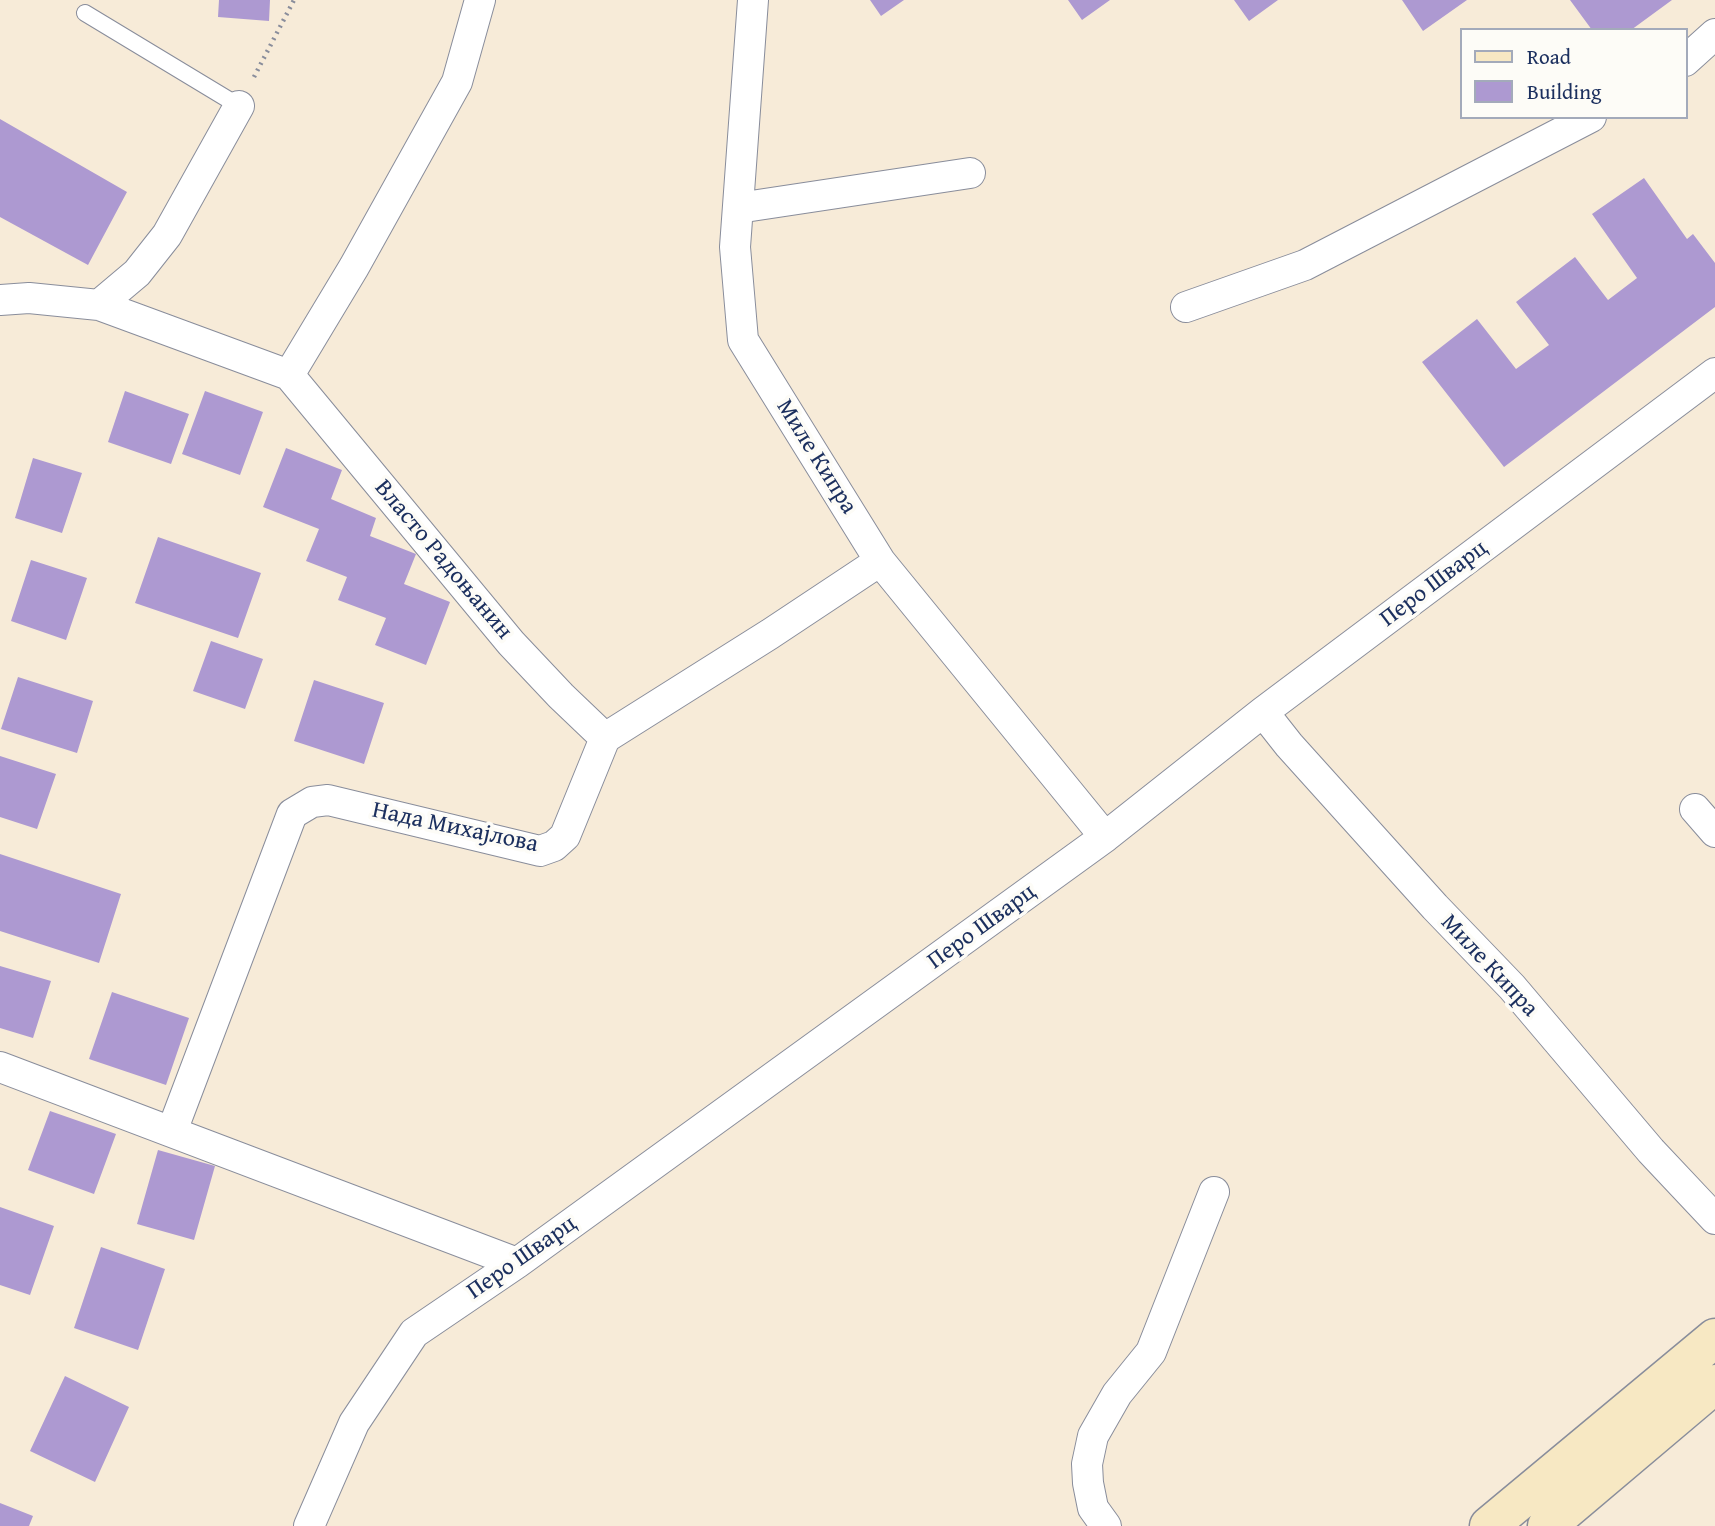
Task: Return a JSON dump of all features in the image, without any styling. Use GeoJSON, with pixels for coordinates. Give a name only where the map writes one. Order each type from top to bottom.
{"type":"FeatureCollection","features":[{"type":"Feature","properties":{"kind":"street"},"geometry":{"type":"LineString","coordinates":[[0,300],[29,298],[99,305],[289,375],[354,267],[457,82],[480,0]]}},
{"type":"Feature","properties":{"kind":"street","name":"Миле Кипра"},"geometry":{"type":"LineString","coordinates":[[753,0],[735,247],[743,340],[880,561],[1105,837]]}},
{"type":"Feature","properties":{"kind":"street"},"geometry":{"type":"LineString","coordinates":[[1687,59],[1715,34]]}},
{"type":"Feature","properties":{"kind":"street"},"geometry":{"type":"LineString","coordinates":[[99,305],[137,273],[167,234],[239,106]]}},
{"type":"Feature","properties":{"kind":"street"},"geometry":{"type":"LineString","coordinates":[[1186,307],[1305,265],[1587,119]]}},
{"type":"Feature","properties":{"kind":"street"},"geometry":{"type":"LineString","coordinates":[[738,208],[970,173]]}},
{"type":"Feature","properties":{"kind":"street","name":"Перо Шварц"},"geometry":{"type":"LineString","coordinates":[[309,1526],[354,1423],[414,1333],[517,1263],[1105,837],[1263,712],[1715,373]]}},
{"type":"Feature","properties":{"kind":"street","name":"Власто Радоњанин"},"geometry":{"type":"LineString","coordinates":[[289,375],[511,643],[605,738]]}},
{"type":"Feature","properties":{"kind":"street"},"geometry":{"type":"LineString","coordinates":[[605,738],[880,561]]}},
{"type":"Feature","properties":{"kind":"street","name":"Миле Кипра"},"geometry":{"type":"LineString","coordinates":[[1263,712],[1289,745],[1435,907],[1512,987],[1651,1151],[1715,1219]]}},
{"type":"Feature","properties":{"kind":"street","name":"Нада Михајлова"},"geometry":{"type":"LineString","coordinates":[[172,1131],[292,814],[312,802],[328,800],[540,851],[554,846],[565,836],[605,738]]}},
{"type":"Feature","properties":{"kind":"street"},"geometry":{"type":"LineString","coordinates":[[1695,809],[1715,832]]}},
{"type":"Feature","properties":{"kind":"street"},"geometry":{"type":"LineString","coordinates":[[0,1067],[517,1263]]}},
{"type":"Feature","properties":{"kind":"street"},"geometry":{"type":"LineString","coordinates":[[1106,1526],[1093,1508],[1088,1483],[1087,1464],[1093,1436],[1117,1394],[1150,1352],[1214,1192]]}},
{"type":"Feature","properties":{"kind":"street"},"geometry":{"type":"LineString","coordinates":[[1489,1526],[1715,1338]]}},
{"type":"Feature","properties":{"kind":"street"},"geometry":{"type":"LineString","coordinates":[[1547,1526],[1715,1384]]}},
{"type":"Feature","properties":{"kind":"lane"},"geometry":{"type":"LineString","coordinates":[[85,13],[239,106]]}},
{"type":"Feature","properties":{"kind":"path"},"geometry":{"type":"LineString","coordinates":[[239,106],[295,0]]}},
{"type":"Feature","properties":{"kind":"building"},"geometry":{"type":"Polygon","coordinates":[[[219,0],[270,0],[269,21],[218,17],[219,0]]]}},
{"type":"Feature","properties":{"kind":"building"},"geometry":{"type":"Polygon","coordinates":[[[870,0],[904,0],[881,16],[870,0]]]}},
{"type":"Feature","properties":{"kind":"building"},"geometry":{"type":"Polygon","coordinates":[[[1068,0],[1110,0],[1082,20],[1068,0]]]}},
{"type":"Feature","properties":{"kind":"building"},"geometry":{"type":"Polygon","coordinates":[[[1234,0],[1278,0],[1249,21],[1234,0]]]}},
{"type":"Feature","properties":{"kind":"building"},"geometry":{"type":"Polygon","coordinates":[[[1402,0],[1467,0],[1423,31],[1402,0]]]}},
{"type":"Feature","properties":{"kind":"building"},"geometry":{"type":"Polygon","coordinates":[[[1570,0],[1672,0],[1634,28],[1591,28],[1570,0]]]}},
{"type":"Feature","properties":{"kind":"building"},"geometry":{"type":"Polygon","coordinates":[[[0,119],[127,192],[88,265],[0,217],[0,119]]]}},
{"type":"Feature","properties":{"kind":"building"},"geometry":{"type":"Polygon","coordinates":[[[1644,178],[1687,239],[1693,234],[1715,263],[1715,307],[1504,467],[1422,362],[1477,319],[1516,369],[1549,345],[1516,302],[1575,257],[1608,300],[1637,278],[1592,214],[1644,178]]]}},
{"type":"Feature","properties":{"kind":"building"},"geometry":{"type":"Polygon","coordinates":[[[125,391],[189,414],[171,464],[108,442],[125,391]]]}},
{"type":"Feature","properties":{"kind":"building"},"geometry":{"type":"Polygon","coordinates":[[[205,391],[263,412],[240,475],[182,454],[205,391]]]}},
{"type":"Feature","properties":{"kind":"building"},"geometry":{"type":"Polygon","coordinates":[[[286,448],[342,470],[331,499],[376,518],[370,536],[416,554],[404,584],[450,602],[426,665],[375,645],[386,618],[338,600],[347,577],[306,561],[319,529],[263,507],[286,448]]]}},
{"type":"Feature","properties":{"kind":"building"},"geometry":{"type":"Polygon","coordinates":[[[33,458],[82,473],[62,533],[15,518],[33,458]]]}},
{"type":"Feature","properties":{"kind":"building"},"geometry":{"type":"Polygon","coordinates":[[[158,537],[261,573],[238,638],[135,603],[158,537]]]}},
{"type":"Feature","properties":{"kind":"building"},"geometry":{"type":"Polygon","coordinates":[[[31,560],[87,578],[66,640],[11,621],[31,560]]]}},
{"type":"Feature","properties":{"kind":"building"},"geometry":{"type":"Polygon","coordinates":[[[211,641],[263,659],[245,709],[193,691],[211,641]]]}},
{"type":"Feature","properties":{"kind":"building"},"geometry":{"type":"Polygon","coordinates":[[[18,677],[93,701],[77,753],[1,729],[18,677]]]}},
{"type":"Feature","properties":{"kind":"building"},"geometry":{"type":"Polygon","coordinates":[[[314,680],[384,703],[364,764],[294,741],[314,680]]]}},
{"type":"Feature","properties":{"kind":"building"},"geometry":{"type":"Polygon","coordinates":[[[0,756],[56,774],[37,829],[0,817],[0,756]]]}},
{"type":"Feature","properties":{"kind":"building"},"geometry":{"type":"Polygon","coordinates":[[[0,854],[121,894],[99,963],[0,931],[0,854]]]}},
{"type":"Feature","properties":{"kind":"building"},"geometry":{"type":"Polygon","coordinates":[[[0,966],[51,981],[33,1038],[0,1028],[0,966]]]}},
{"type":"Feature","properties":{"kind":"building"},"geometry":{"type":"Polygon","coordinates":[[[112,992],[189,1018],[166,1085],[89,1059],[112,992]]]}},
{"type":"Feature","properties":{"kind":"building"},"geometry":{"type":"Polygon","coordinates":[[[50,1111],[116,1134],[94,1194],[28,1170],[50,1111]]]}},
{"type":"Feature","properties":{"kind":"building"},"geometry":{"type":"Polygon","coordinates":[[[158,1150],[215,1166],[194,1240],[137,1224],[158,1150]]]}},
{"type":"Feature","properties":{"kind":"building"},"geometry":{"type":"Polygon","coordinates":[[[0,1207],[54,1226],[30,1295],[0,1285],[0,1207]]]}},
{"type":"Feature","properties":{"kind":"building"},"geometry":{"type":"Polygon","coordinates":[[[101,1247],[165,1269],[138,1350],[74,1328],[101,1247]]]}},
{"type":"Feature","properties":{"kind":"building"},"geometry":{"type":"Polygon","coordinates":[[[65,1376],[129,1407],[95,1482],[30,1451],[65,1376]]]}},
{"type":"Feature","properties":{"kind":"building"},"geometry":{"type":"Polygon","coordinates":[[[0,1503],[33,1516],[29,1526],[0,1526],[0,1503]]]}}]}
